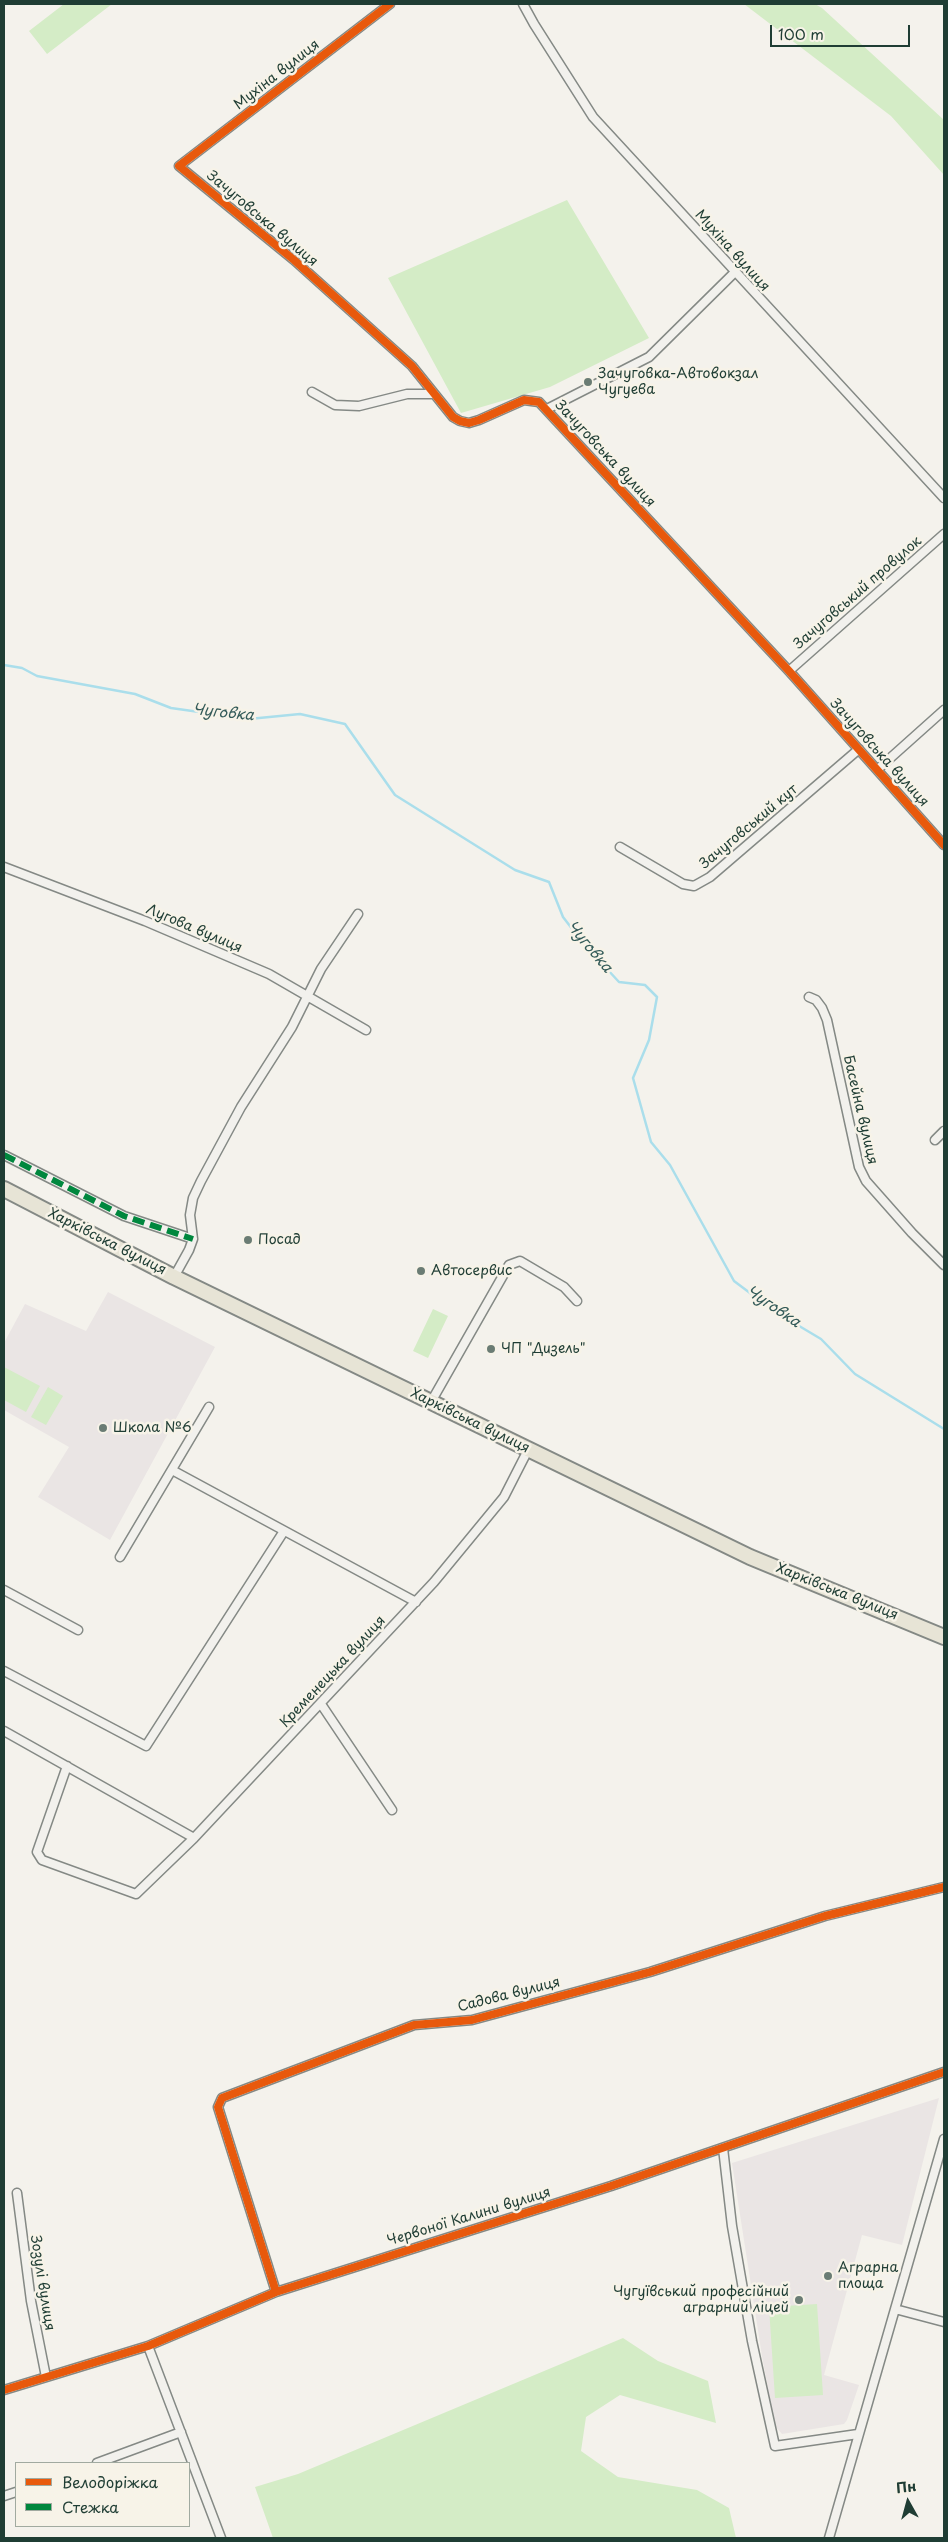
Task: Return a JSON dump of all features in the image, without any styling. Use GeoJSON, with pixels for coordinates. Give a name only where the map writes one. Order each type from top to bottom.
{"type":"FeatureCollection","features":[{"type":"Feature","properties":{"kind":"highway","name":"Харківська вулиця"},"geometry":{"type":"LineString","coordinates":[[4,1189],[174,1277],[750,1556],[944,1637]]}},
{"type":"Feature","properties":{"kind":"street","name":"Мухіна вулиця"},"geometry":{"type":"LineString","coordinates":[[179,166],[390,4]]}},
{"type":"Feature","properties":{"kind":"street","name":"Мухіна вулиця"},"geometry":{"type":"LineString","coordinates":[[523,4],[593,117],[944,498]]}},
{"type":"Feature","properties":{"kind":"street","name":"Зачуговська вулиця"},"geometry":{"type":"LineString","coordinates":[[179,166],[294,260],[412,366],[453,417],[460,422],[469,423],[480,420],[524,400],[539,402],[547,409],[789,671],[944,845]]}},
{"type":"Feature","properties":{"kind":"street"},"geometry":{"type":"LineString","coordinates":[[547,409],[649,357],[734,272]]}},
{"type":"Feature","properties":{"kind":"street"},"geometry":{"type":"LineString","coordinates":[[312,392],[335,405],[359,406],[407,394],[434,394]]}},
{"type":"Feature","properties":{"kind":"street","name":"Зачуговський провулок"},"geometry":{"type":"LineString","coordinates":[[789,671],[944,534]]}},
{"type":"Feature","properties":{"kind":"street"},"geometry":{"type":"LineString","coordinates":[[878,769],[944,710]]}},
{"type":"Feature","properties":{"kind":"street","name":"Зачуговський кут"},"geometry":{"type":"LineString","coordinates":[[620,847],[682,884],[694,886],[710,877],[860,749]]}},
{"type":"Feature","properties":{"kind":"street","name":"Лугова вулиця"},"geometry":{"type":"LineString","coordinates":[[4,867],[145,921],[269,974],[308,997],[324,1004],[366,1030]]}},
{"type":"Feature","properties":{"kind":"street"},"geometry":{"type":"LineString","coordinates":[[174,1277],[189,1250],[193,1238],[190,1215],[197,1190],[241,1107],[308,997],[321,969],[358,914]]}},
{"type":"Feature","properties":{"kind":"street","name":"Басейна вулиця"},"geometry":{"type":"LineString","coordinates":[[810,997],[822,1008],[827,1020],[859,1167],[866,1181],[912,1234],[944,1265]]}},
{"type":"Feature","properties":{"kind":"street"},"geometry":{"type":"LineString","coordinates":[[935,1140],[944,1131]]}},
{"type":"Feature","properties":{"kind":"street"},"geometry":{"type":"LineString","coordinates":[[4,1156],[124,1216],[193,1238]]}},
{"type":"Feature","properties":{"kind":"street"},"geometry":{"type":"LineString","coordinates":[[431,1402],[508,1265],[520,1261],[564,1288],[577,1300]]}},
{"type":"Feature","properties":{"kind":"street"},"geometry":{"type":"LineString","coordinates":[[120,1557],[209,1407]]}},
{"type":"Feature","properties":{"kind":"street","name":"Кременецька вулиця"},"geometry":{"type":"LineString","coordinates":[[67,1766],[37,1852],[42,1860],[136,1894],[194,1838],[416,1602],[504,1497],[528,1450]]}},
{"type":"Feature","properties":{"kind":"street"},"geometry":{"type":"LineString","coordinates":[[172,1470],[416,1602]]}},
{"type":"Feature","properties":{"kind":"street"},"geometry":{"type":"LineString","coordinates":[[4,1672],[146,1746],[284,1530]]}},
{"type":"Feature","properties":{"kind":"street"},"geometry":{"type":"LineString","coordinates":[[4,1590],[78,1630]]}},
{"type":"Feature","properties":{"kind":"street"},"geometry":{"type":"LineString","coordinates":[[321,1704],[392,1810]]}},
{"type":"Feature","properties":{"kind":"street"},"geometry":{"type":"LineString","coordinates":[[4,1731],[194,1838]]}},
{"type":"Feature","properties":{"kind":"street","name":"Садова вулиця"},"geometry":{"type":"LineString","coordinates":[[276,2292],[218,2107],[222,2098],[414,2025],[472,2020],[650,1972],[825,1916],[944,1887]]}},
{"type":"Feature","properties":{"kind":"street","name":"Червоної Калини вулиця"},"geometry":{"type":"LineString","coordinates":[[4,2390],[148,2346],[276,2292],[723,2148],[944,2072]]}},
{"type":"Feature","properties":{"kind":"street"},"geometry":{"type":"LineString","coordinates":[[829,2538],[944,2139]]}},
{"type":"Feature","properties":{"kind":"street"},"geometry":{"type":"LineString","coordinates":[[723,2148],[732,2226],[752,2341],[775,2446],[858,2434]]}},
{"type":"Feature","properties":{"kind":"street","name":"Зозулі вулиця"},"geometry":{"type":"LineString","coordinates":[[17,2193],[31,2301],[46,2377]]}},
{"type":"Feature","properties":{"kind":"street"},"geometry":{"type":"LineString","coordinates":[[895,2309],[944,2322]]}},
{"type":"Feature","properties":{"kind":"street"},"geometry":{"type":"LineString","coordinates":[[148,2346],[221,2538]]}},
{"type":"Feature","properties":{"kind":"street"},"geometry":{"type":"LineString","coordinates":[[100,2462],[181,2432]]}},
{"type":"Feature","properties":{"kind":"shaded area","name":"Школа №6"},"geometry":{"type":"Polygon","coordinates":[[[108,1292],[215,1347],[110,1540],[38,1497],[69,1447],[4,1410],[4,1343],[25,1304],[86,1331],[108,1292]]]}},
{"type":"Feature","properties":{"kind":"shaded area","name":"Чугуївський професійний аграрний ліцей"},"geometry":{"type":"Polygon","coordinates":[[[939,2098],[902,2245],[862,2235],[824,2375],[859,2385],[847,2420],[844,2424],[782,2434],[775,2426],[762,2356],[732,2163],[939,2098]]]}},
{"type":"Feature","properties":{"kind":"green space"},"geometry":{"type":"Polygon","coordinates":[[[64,4],[112,4],[47,54],[29,31],[64,4]]]}},
{"type":"Feature","properties":{"kind":"green space"},"geometry":{"type":"Polygon","coordinates":[[[744,4],[815,4],[822,8],[944,120],[944,175],[891,116],[744,4]]]}},
{"type":"Feature","properties":{"kind":"green space"},"geometry":{"type":"Polygon","coordinates":[[[567,200],[649,338],[550,387],[461,413],[388,278],[567,200]]]}},
{"type":"Feature","properties":{"kind":"green space"},"geometry":{"type":"Polygon","coordinates":[[[433,1309],[448,1316],[428,1358],[413,1351],[433,1309]]]}},
{"type":"Feature","properties":{"kind":"green space"},"geometry":{"type":"Polygon","coordinates":[[[4,1367],[40,1386],[26,1412],[4,1400],[4,1367]]]}},
{"type":"Feature","properties":{"kind":"green space"},"geometry":{"type":"Polygon","coordinates":[[[48,1387],[63,1396],[46,1425],[31,1417],[48,1387]]]}},
{"type":"Feature","properties":{"kind":"green space"},"geometry":{"type":"Polygon","coordinates":[[[817,2304],[823,2395],[775,2398],[769,2307],[817,2304]]]}},
{"type":"Feature","properties":{"kind":"green space"},"geometry":{"type":"Polygon","coordinates":[[[623,2338],[658,2361],[708,2381],[716,2423],[620,2395],[586,2417],[581,2451],[618,2477],[697,2490],[729,2508],[736,2538],[273,2538],[255,2487],[298,2474],[623,2338]]]}},
{"type":"Feature","properties":{"kind":"waterway","name":"Чуговка"},"geometry":{"type":"LineString","coordinates":[[4,665],[22,668],[37,676],[135,694],[171,708],[249,719],[300,714],[345,724],[395,795],[515,870],[549,882],[563,917],[583,943],[619,982],[645,985],[657,997],[649,1040],[633,1078],[651,1142],[670,1165],[734,1281],[774,1311],[821,1339],[855,1374],[944,1429]]}},
{"type":"Feature","properties":{"kind":"marked path"},"geometry":{"type":"LineString","coordinates":[[4,1155],[124,1216],[193,1239]]}},
{"type":"Feature","properties":{"kind":"cycle path"},"geometry":{"type":"LineString","coordinates":[[390,4],[179,166],[294,260],[412,366],[453,417],[469,423],[524,400],[539,402],[789,671],[944,845]]}},
{"type":"Feature","properties":{"kind":"cycle path"},"geometry":{"type":"LineString","coordinates":[[276,2292],[218,2107],[222,2098],[414,2025],[472,2020],[650,1972],[825,1916],[944,1887]]}},
{"type":"Feature","properties":{"kind":"cycle path"},"geometry":{"type":"LineString","coordinates":[[4,2390],[148,2346],[276,2292],[611,2186],[944,2072]]}},
{"type":"Feature","properties":{"kind":"place","name":"Зачуговка-Автовокзал Чугуева"},"geometry":{"type":"Point","coordinates":[588,382]}},
{"type":"Feature","properties":{"kind":"place","name":"Посад"},"geometry":{"type":"Point","coordinates":[248,1240]}},
{"type":"Feature","properties":{"kind":"place","name":"Автосервис"},"geometry":{"type":"Point","coordinates":[421,1271]}},
{"type":"Feature","properties":{"kind":"place","name":"ЧП \"Дизель\""},"geometry":{"type":"Point","coordinates":[491,1349]}},
{"type":"Feature","properties":{"kind":"place","name":"Школа №6"},"geometry":{"type":"Point","coordinates":[103,1428]}},
{"type":"Feature","properties":{"kind":"place","name":"Аграрна площа"},"geometry":{"type":"Point","coordinates":[828,2276]}},
{"type":"Feature","properties":{"kind":"place","name":"Чугуївський професійний аграрний ліцей"},"geometry":{"type":"Point","coordinates":[799,2300]}}]}
